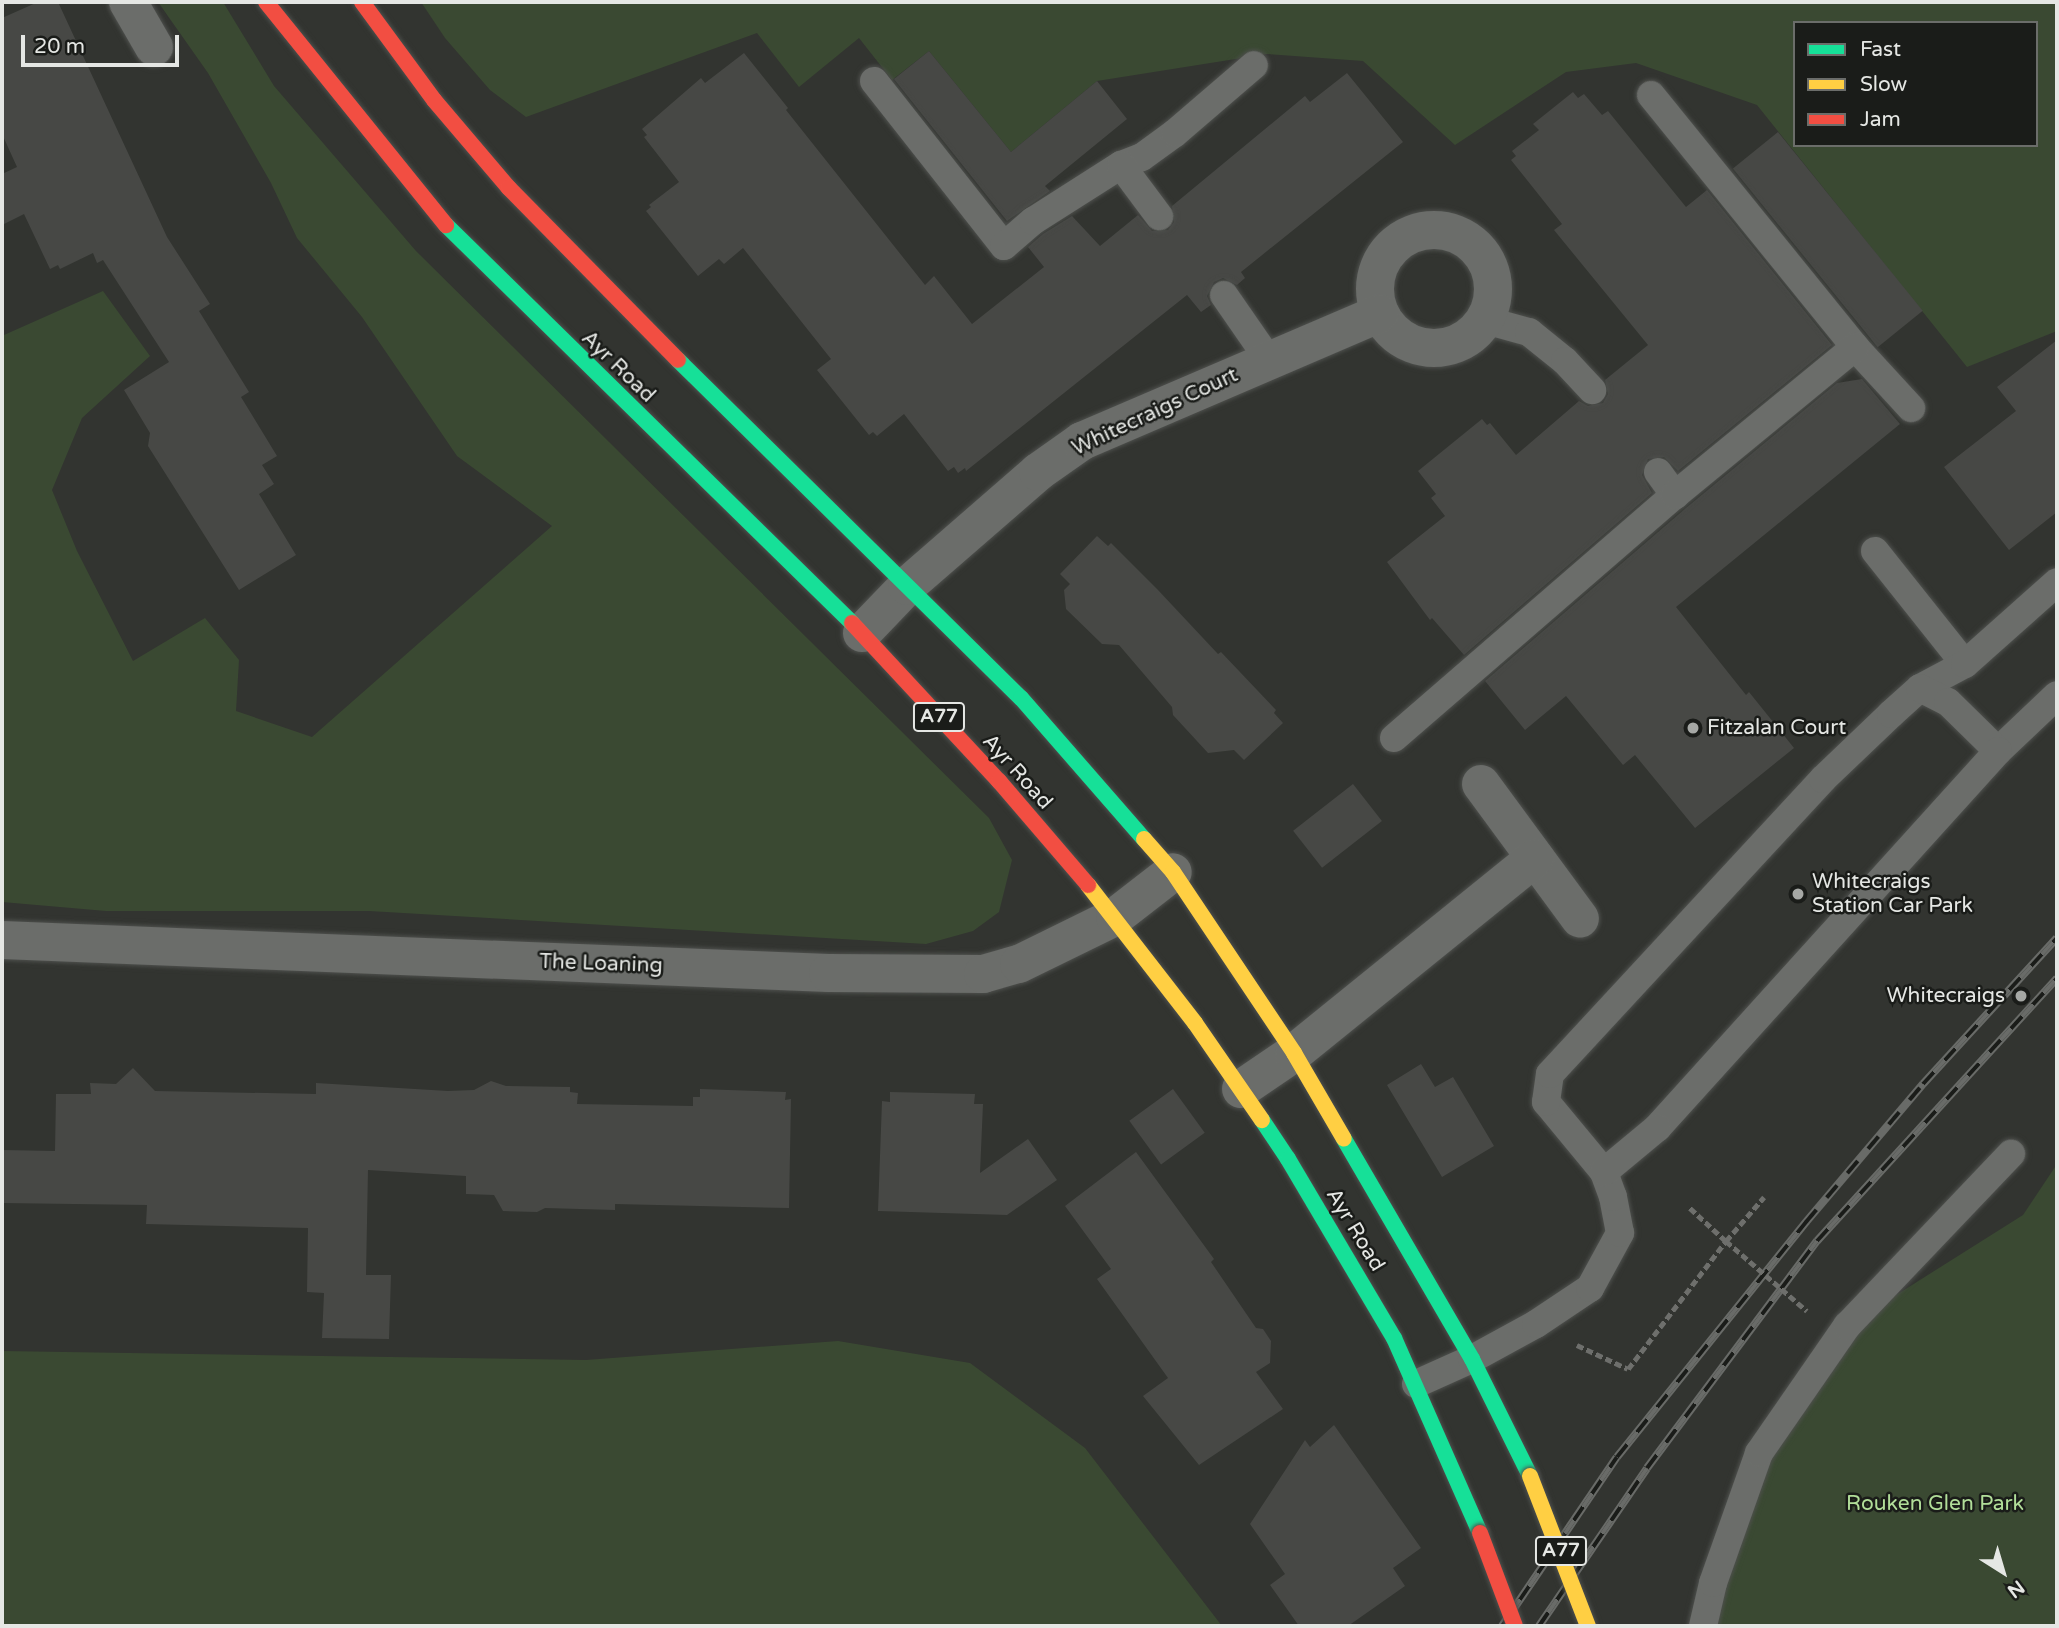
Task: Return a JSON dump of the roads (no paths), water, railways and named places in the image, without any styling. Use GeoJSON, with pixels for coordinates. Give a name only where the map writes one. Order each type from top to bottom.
{"type":"FeatureCollection","features":[{"type":"Feature","properties":{"kind":"main road","name":"Ayr Road"},"geometry":{"type":"LineString","coordinates":[[266,2],[433,212],[862,633],[999,781],[1115,917],[1241,1088],[1288,1159],[1394,1338],[1480,1532],[1515,1626]]}},
{"type":"Feature","properties":{"kind":"main road","name":"Ayr Road"},"geometry":{"type":"LineString","coordinates":[[362,2],[435,100],[509,188],[599,282],[1021,698],[1173,872],[1294,1053],[1472,1359],[1530,1476],[1588,1626]]}},
{"type":"Feature","properties":{"kind":"street"},"geometry":{"type":"LineString","coordinates":[[128,2],[154,47]]}},
{"type":"Feature","properties":{"kind":"street"},"geometry":{"type":"LineString","coordinates":[[1428,229],[1450,231],[1471,240],[1485,257],[1494,278],[1493,300],[1485,320],[1471,337],[1451,346],[1430,349],[1409,344],[1392,331],[1380,313],[1374,291],[1377,269],[1389,250],[1406,235],[1428,229]]}},
{"type":"Feature","properties":{"kind":"street","name":"Whitecraigs Court"},"geometry":{"type":"LineString","coordinates":[[862,633],[907,586],[1038,472],[1082,441],[1380,313]]}},
{"type":"Feature","properties":{"kind":"street"},"geometry":{"type":"LineString","coordinates":[[1481,784],[1580,919]]}},
{"type":"Feature","properties":{"kind":"street"},"geometry":{"type":"LineString","coordinates":[[1241,1088],[1294,1053],[1535,858]]}},
{"type":"Feature","properties":{"kind":"street","name":"The Loaning"},"geometry":{"type":"LineString","coordinates":[[2,940],[828,973],[983,974],[1019,964],[1115,917],[1173,872]]}},
{"type":"Feature","properties":{"kind":"lane"},"geometry":{"type":"LineString","coordinates":[[874,81],[1004,246],[1032,221],[1121,165],[1142,157],[1175,133],[1254,65]]}},
{"type":"Feature","properties":{"kind":"lane"},"geometry":{"type":"LineString","coordinates":[[1651,95],[1855,347],[1911,408]]}},
{"type":"Feature","properties":{"kind":"lane"},"geometry":{"type":"LineString","coordinates":[[1121,165],[1159,216]]}},
{"type":"Feature","properties":{"kind":"lane"},"geometry":{"type":"LineString","coordinates":[[1224,295],[1269,360]]}},
{"type":"Feature","properties":{"kind":"lane"},"geometry":{"type":"LineString","coordinates":[[1485,320],[1529,332],[1565,361],[1591,390]]}},
{"type":"Feature","properties":{"kind":"lane"},"geometry":{"type":"LineString","coordinates":[[1394,738],[1675,495],[1855,347]]}},
{"type":"Feature","properties":{"kind":"lane"},"geometry":{"type":"LineString","coordinates":[[1658,472],[1675,495]]}},
{"type":"Feature","properties":{"kind":"lane"},"geometry":{"type":"LineString","coordinates":[[1875,551],[1965,664]]}},
{"type":"Feature","properties":{"kind":"lane"},"geometry":{"type":"LineString","coordinates":[[1416,1384],[1472,1359],[1536,1324],[1590,1288],[1620,1233],[1613,1197],[1604,1172],[1546,1102],[1550,1074],[1823,779],[1920,688],[1965,664],[2057,582]]}},
{"type":"Feature","properties":{"kind":"lane"},"geometry":{"type":"LineString","coordinates":[[1920,688],[1948,702],[1998,751]]}},
{"type":"Feature","properties":{"kind":"lane"},"geometry":{"type":"LineString","coordinates":[[1604,1172],[1657,1128],[1998,751],[2057,695]]}},
{"type":"Feature","properties":{"kind":"lane"},"geometry":{"type":"LineString","coordinates":[[1703,1626],[1713,1583],[1759,1454],[1847,1326],[2011,1154]]}},
{"type":"Feature","properties":{"kind":"railway"},"geometry":{"type":"LineString","coordinates":[[1502,1626],[1617,1457],[1806,1222],[1923,1084],[2057,938]]}},
{"type":"Feature","properties":{"kind":"railway"},"geometry":{"type":"LineString","coordinates":[[1539,1626],[1647,1468],[1817,1241],[2057,978]]}},
{"type":"Feature","properties":{"kind":"place","name":"Fitzalan Court"},"geometry":{"type":"Point","coordinates":[1693,728]}},
{"type":"Feature","properties":{"kind":"place","name":"Whitecraigs Station Car Park"},"geometry":{"type":"Point","coordinates":[1798,894]}},
{"type":"Feature","properties":{"kind":"place","name":"Whitecraigs"},"geometry":{"type":"Point","coordinates":[2021,996]}},
{"type":"Feature","properties":{"kind":"park label","name":"Rouken Glen Park"},"geometry":{"type":"Point","coordinates":[1935,1504]}}]}
